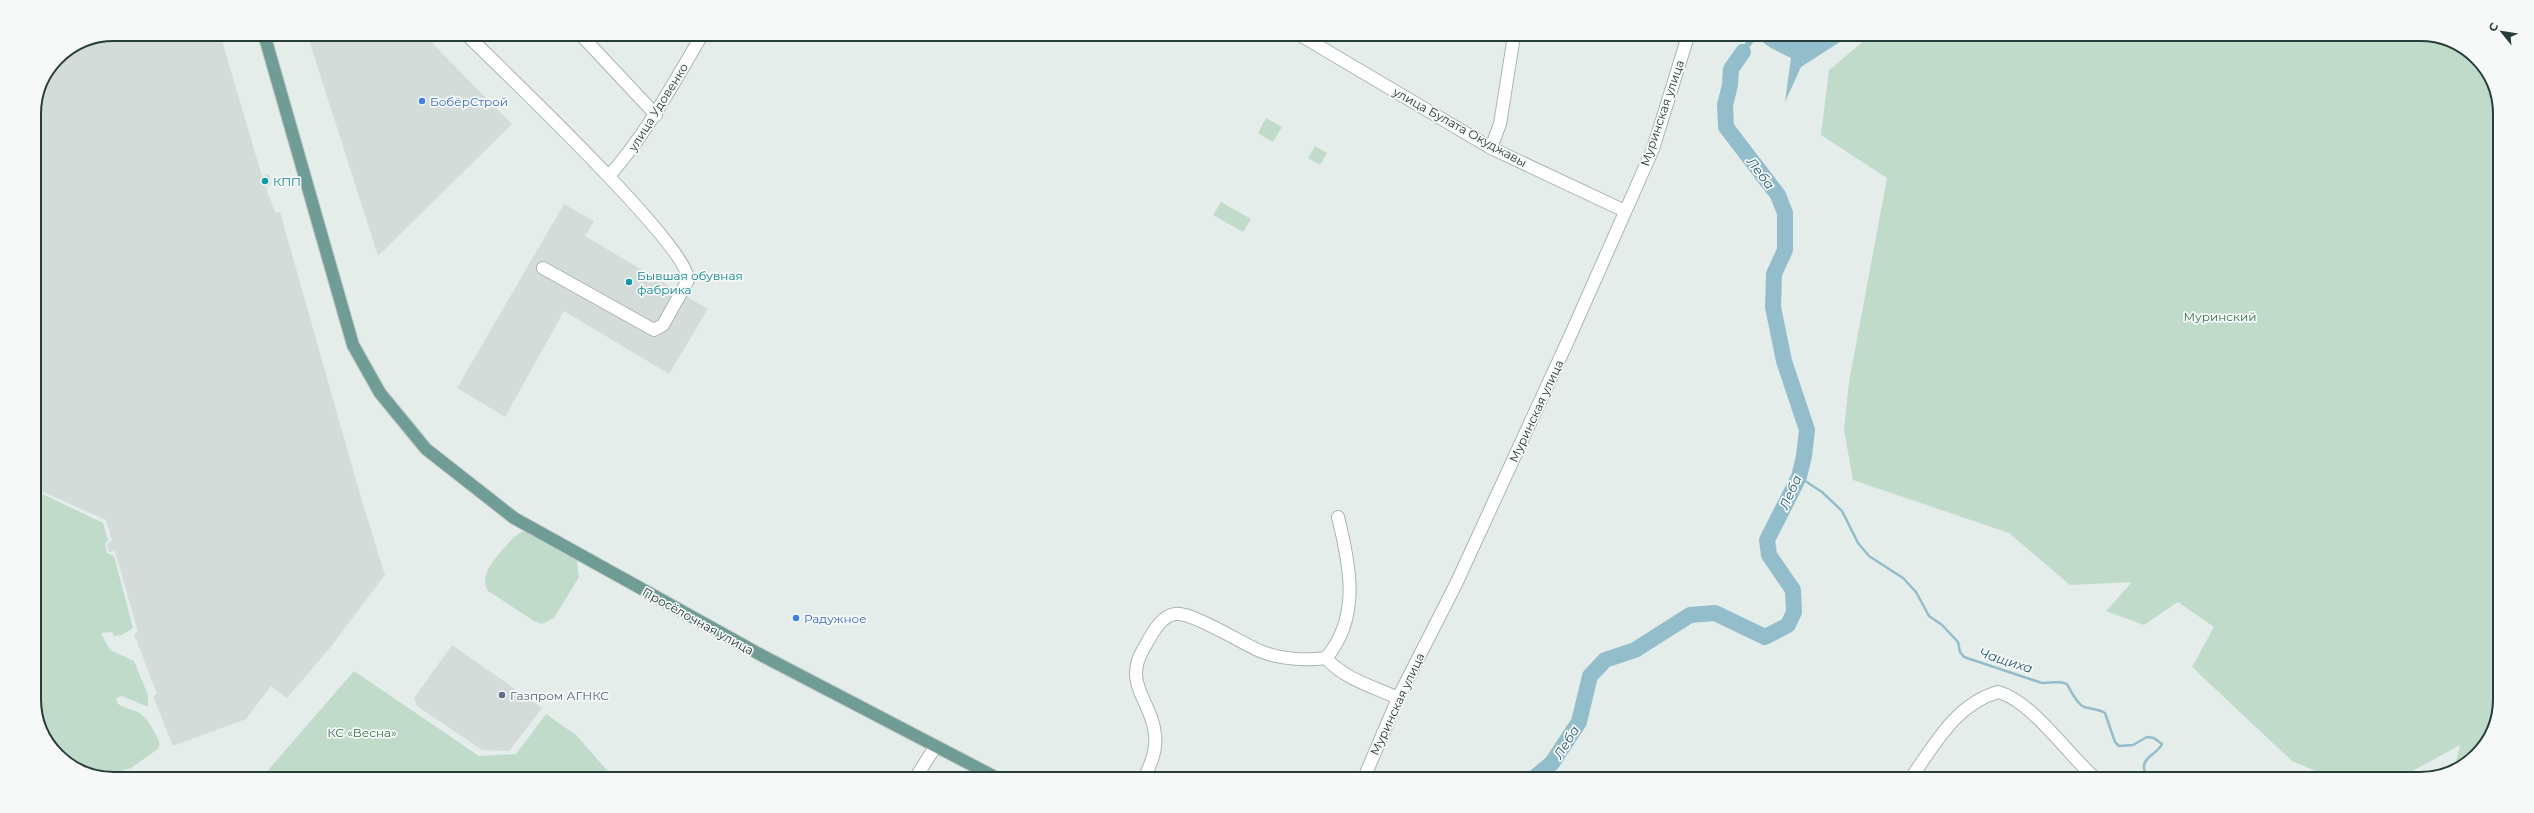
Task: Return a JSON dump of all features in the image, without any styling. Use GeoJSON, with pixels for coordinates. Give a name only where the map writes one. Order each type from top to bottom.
{"type":"FeatureCollection","features":[{"type":"Feature","properties":{"kind":"main road","name":"Просёлочная улица"},"geometry":{"type":"LineString","coordinates":[[266,41],[353,345],[380,392],[417,440],[458,476],[514,518],[761,655],[985,772]]}},
{"type":"Feature","properties":{"kind":"street"},"geometry":{"type":"LineString","coordinates":[[473,41],[609,176],[672,248],[688,275],[686,285],[663,325],[657,330],[650,329],[543,268]]}},
{"type":"Feature","properties":{"kind":"street"},"geometry":{"type":"LineString","coordinates":[[587,41],[656,115]]}},
{"type":"Feature","properties":{"kind":"street","name":"улица Удовенко"},"geometry":{"type":"LineString","coordinates":[[609,176],[635,146],[656,115],[699,41]]}},
{"type":"Feature","properties":{"kind":"street","name":"улица Булата Окуджавы"},"geometry":{"type":"LineString","coordinates":[[1310,41],[1491,148],[1625,211]]}},
{"type":"Feature","properties":{"kind":"street"},"geometry":{"type":"LineString","coordinates":[[1491,148],[1500,124],[1513,41]]}},
{"type":"Feature","properties":{"kind":"street","name":"Муринская улица"},"geometry":{"type":"LineString","coordinates":[[1367,772],[1398,698],[1456,584],[1625,211],[1652,148],[1686,41]]}},
{"type":"Feature","properties":{"kind":"street"},"geometry":{"type":"LineString","coordinates":[[1147,772],[1155,753],[1155,733],[1135,677],[1140,655],[1154,631],[1167,616],[1176,613],[1184,615],[1261,651],[1304,659],[1326,658],[1332,652],[1350,604],[1349,568],[1338,518]]}},
{"type":"Feature","properties":{"kind":"street"},"geometry":{"type":"LineString","coordinates":[[1326,658],[1332,665],[1356,680],[1398,698]]}},
{"type":"Feature","properties":{"kind":"street"},"geometry":{"type":"LineString","coordinates":[[1915,772],[1959,713],[1977,699],[1998,692],[2006,694],[2036,717],[2089,772]]}},
{"type":"Feature","properties":{"kind":"street"},"geometry":{"type":"LineString","coordinates":[[919,772],[935,747]]}},
{"type":"Feature","properties":{"kind":"shaded area"},"geometry":{"type":"Polygon","coordinates":[[[222,41],[262,176],[269,174],[271,184],[267,186],[267,192],[276,213],[280,212],[362,501],[385,575],[329,649],[287,698],[271,686],[246,719],[173,746],[153,696],[157,694],[134,634],[138,632],[115,551],[109,552],[107,544],[112,541],[106,520],[41,491],[41,114],[43,95],[53,73],[62,62],[73,53],[100,42],[222,41]]]}},
{"type":"Feature","properties":{"kind":"shaded area"},"geometry":{"type":"Polygon","coordinates":[[[309,41],[430,41],[512,124],[378,256],[309,41]]]}},
{"type":"Feature","properties":{"kind":"shaded area"},"geometry":{"type":"Polygon","coordinates":[[[564,204],[594,221],[585,236],[708,309],[669,374],[564,311],[505,417],[457,388],[564,204]]]}},
{"type":"Feature","properties":{"kind":"shaded area"},"geometry":{"type":"Polygon","coordinates":[[[452,645],[542,708],[509,751],[482,750],[417,706],[414,698],[452,645]]]}},
{"type":"Feature","properties":{"kind":"green space","name":"Муринский"},"geometry":{"type":"Polygon","coordinates":[[[1864,41],[2420,41],[2439,43],[2461,53],[2472,62],[2487,86],[2491,95],[2493,109],[2493,699],[2491,718],[2481,740],[2472,751],[2456,762],[2460,745],[2411,772],[2318,772],[2292,761],[2192,667],[2214,627],[2178,602],[2144,625],[2106,611],[2132,582],[2070,585],[2009,533],[1853,480],[1844,430],[1849,382],[1887,178],[1821,135],[1829,70],[1864,41]]]}},
{"type":"Feature","properties":{"kind":"green space"},"geometry":{"type":"Polygon","coordinates":[[[1266,118],[1282,127],[1273,142],[1258,133],[1266,118]]]}},
{"type":"Feature","properties":{"kind":"green space"},"geometry":{"type":"Polygon","coordinates":[[[1315,146],[1327,153],[1320,165],[1308,158],[1315,146]]]}},
{"type":"Feature","properties":{"kind":"green space"},"geometry":{"type":"Polygon","coordinates":[[[1221,202],[1251,219],[1243,232],[1213,215],[1221,202]]]}},
{"type":"Feature","properties":{"kind":"green space"},"geometry":{"type":"Polygon","coordinates":[[[41,493],[103,523],[108,540],[105,543],[107,553],[114,556],[133,628],[122,635],[114,636],[112,632],[101,633],[110,650],[134,661],[148,695],[148,707],[122,696],[116,698],[118,704],[138,712],[145,718],[160,744],[158,749],[131,768],[118,772],[95,770],[73,760],[62,751],[56,743],[47,727],[42,713],[41,493]]]}},
{"type":"Feature","properties":{"kind":"green space"},"geometry":{"type":"Polygon","coordinates":[[[521,532],[528,532],[577,560],[579,577],[554,618],[542,624],[534,621],[488,591],[485,581],[485,577],[495,559],[521,532]]]}},
{"type":"Feature","properties":{"kind":"green space","name":"КС «Весна»"},"geometry":{"type":"Polygon","coordinates":[[[354,671],[479,756],[516,754],[546,714],[576,735],[609,772],[266,772],[354,671]]]}},
{"type":"Feature","properties":{"kind":"water"},"geometry":{"type":"Polygon","coordinates":[[[1746,41],[1754,41],[1731,69],[1746,41]]]}},
{"type":"Feature","properties":{"kind":"water"},"geometry":{"type":"Polygon","coordinates":[[[1761,41],[1841,41],[1801,67],[1785,102],[1791,58],[1771,48],[1761,41]]]}},
{"type":"Feature","properties":{"kind":"waterway","name":"Леба"},"geometry":{"type":"LineString","coordinates":[[1541,772],[1552,763],[1579,722],[1590,676],[1605,660],[1635,650],[1690,615],[1715,613],[1765,637],[1788,625],[1794,612],[1793,590],[1769,555],[1767,540],[1799,477],[1804,456],[1807,430],[1784,361],[1773,307],[1774,274],[1785,250],[1785,213],[1778,195],[1726,127],[1725,105],[1730,85],[1731,69],[1743,52]]}},
{"type":"Feature","properties":{"kind":"waterway","name":"Чащиха"},"geometry":{"type":"LineString","coordinates":[[1799,477],[1822,492],[1842,511],[1858,543],[1869,556],[1903,578],[1916,592],[1929,616],[1942,625],[1958,642],[1960,652],[1964,657],[2042,683],[2060,682],[2067,684],[2074,697],[2081,705],[2105,713],[2115,742],[2119,746],[2133,745],[2147,737],[2154,738],[2162,744],[2158,750],[2146,760],[2144,768],[2145,772]]}},
{"type":"Feature","properties":{"kind":"place","name":"БобёрСтрой"},"geometry":{"type":"Point","coordinates":[422,101]}},
{"type":"Feature","properties":{"kind":"place","name":"КПП"},"geometry":{"type":"Point","coordinates":[265,181]}},
{"type":"Feature","properties":{"kind":"place","name":"Бывшая обувная фабрика"},"geometry":{"type":"Point","coordinates":[629,282]}},
{"type":"Feature","properties":{"kind":"place","name":"Радужное"},"geometry":{"type":"Point","coordinates":[796,618]}},
{"type":"Feature","properties":{"kind":"place","name":"Газпром АГНКС"},"geometry":{"type":"Point","coordinates":[502,695]}}]}
